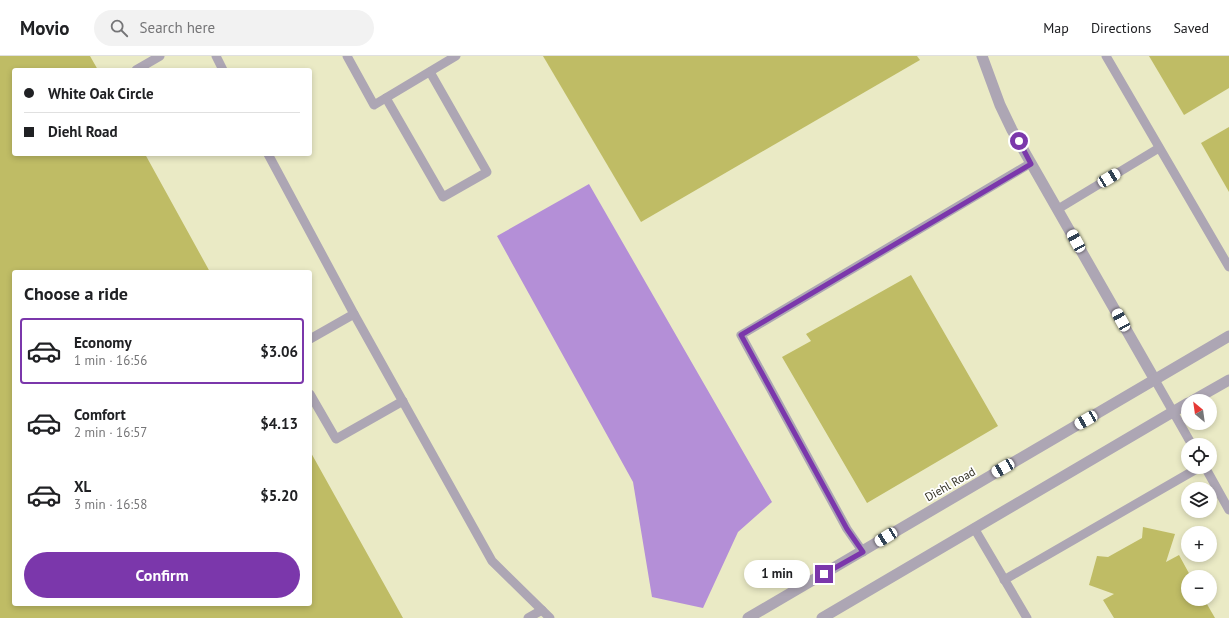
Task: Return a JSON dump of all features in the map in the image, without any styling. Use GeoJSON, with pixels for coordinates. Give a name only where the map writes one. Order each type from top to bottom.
{"type":"FeatureCollection","features":[{"type":"Feature","properties":{"kind":"street"},"geometry":{"type":"LineString","coordinates":[[982,56],[1000,105],[1031,164],[1155,380]]}},
{"type":"Feature","properties":{"kind":"street","name":"Diehl Road"},"geometry":{"type":"LineString","coordinates":[[748,618],[863,552],[934,508],[1229,336]]}},
{"type":"Feature","properties":{"kind":"street"},"geometry":{"type":"LineString","coordinates":[[1204,394],[1229,380]]}},
{"type":"Feature","properties":{"kind":"street"},"geometry":{"type":"LineString","coordinates":[[822,618],[1181,407]]}},
{"type":"Feature","properties":{"kind":"lane"},"geometry":{"type":"LineString","coordinates":[[139,68],[160,56]]}},
{"type":"Feature","properties":{"kind":"lane"},"geometry":{"type":"LineString","coordinates":[[216,56],[222,68]]}},
{"type":"Feature","properties":{"kind":"lane"},"geometry":{"type":"LineString","coordinates":[[347,56],[374,105],[456,56]]}},
{"type":"Feature","properties":{"kind":"lane"},"geometry":{"type":"LineString","coordinates":[[1106,56],[1229,267]]}},
{"type":"Feature","properties":{"kind":"lane"},"geometry":{"type":"LineString","coordinates":[[386,98],[443,197],[487,172],[430,72]]}},
{"type":"Feature","properties":{"kind":"lane"},"geometry":{"type":"LineString","coordinates":[[1058,209],[1159,148]]}},
{"type":"Feature","properties":{"kind":"lane"},"geometry":{"type":"LineString","coordinates":[[269,156],[354,314],[492,561],[550,618]]}},
{"type":"Feature","properties":{"kind":"lane"},"geometry":{"type":"LineString","coordinates":[[863,552],[847,529],[741,335],[1031,164]]}},
{"type":"Feature","properties":{"kind":"lane"},"geometry":{"type":"LineString","coordinates":[[312,338],[354,314]]}},
{"type":"Feature","properties":{"kind":"lane"},"geometry":{"type":"LineString","coordinates":[[1155,380],[1188,438]]}},
{"type":"Feature","properties":{"kind":"lane"},"geometry":{"type":"LineString","coordinates":[[312,397],[336,439],[403,401]]}},
{"type":"Feature","properties":{"kind":"lane"},"geometry":{"type":"LineString","coordinates":[[1004,580],[1188,474]]}},
{"type":"Feature","properties":{"kind":"lane"},"geometry":{"type":"LineString","coordinates":[[1209,474],[1229,510]]}},
{"type":"Feature","properties":{"kind":"lane"},"geometry":{"type":"LineString","coordinates":[[974,528],[1028,618]]}},
{"type":"Feature","properties":{"kind":"lane"},"geometry":{"type":"LineString","coordinates":[[528,618],[542,610]]}},
{"type":"Feature","properties":{"kind":"shaded area"},"geometry":{"type":"Polygon","coordinates":[[[589,184],[772,502],[738,532],[703,608],[652,597],[633,482],[497,236],[589,184]]]}},
{"type":"Feature","properties":{"kind":"building"},"geometry":{"type":"Polygon","coordinates":[[[0,56],[90,56],[97,68],[12,68],[12,156],[146,156],[209,270],[12,270],[12,606],[312,606],[312,455],[403,618],[0,618],[0,56]]]}},
{"type":"Feature","properties":{"kind":"building"},"geometry":{"type":"Polygon","coordinates":[[[543,56],[917,56],[920,60],[641,222],[543,56]]]}},
{"type":"Feature","properties":{"kind":"building"},"geometry":{"type":"Polygon","coordinates":[[[1149,56],[1229,56],[1229,88],[1184,115],[1149,56]]]}},
{"type":"Feature","properties":{"kind":"building"},"geometry":{"type":"Polygon","coordinates":[[[1229,127],[1229,192],[1201,143],[1229,127]]]}},
{"type":"Feature","properties":{"kind":"building"},"geometry":{"type":"Polygon","coordinates":[[[911,275],[998,426],[867,503],[782,357],[811,341],[806,334],[911,275]]]}},
{"type":"Feature","properties":{"kind":"building"},"geometry":{"type":"Polygon","coordinates":[[[1143,527],[1175,534],[1166,562],[1179,555],[1181,562],[1183,562],[1187,570],[1181,570],[1181,606],[1208,606],[1215,618],[1114,618],[1103,600],[1114,594],[1089,585],[1097,556],[1108,557],[1142,538],[1143,527]]]}},
{"type":"Feature","properties":{"kind":"route"},"geometry":{"type":"LineString","coordinates":[[824,574],[863,552],[847,529],[741,335],[1031,164],[1019,141]]}}]}
